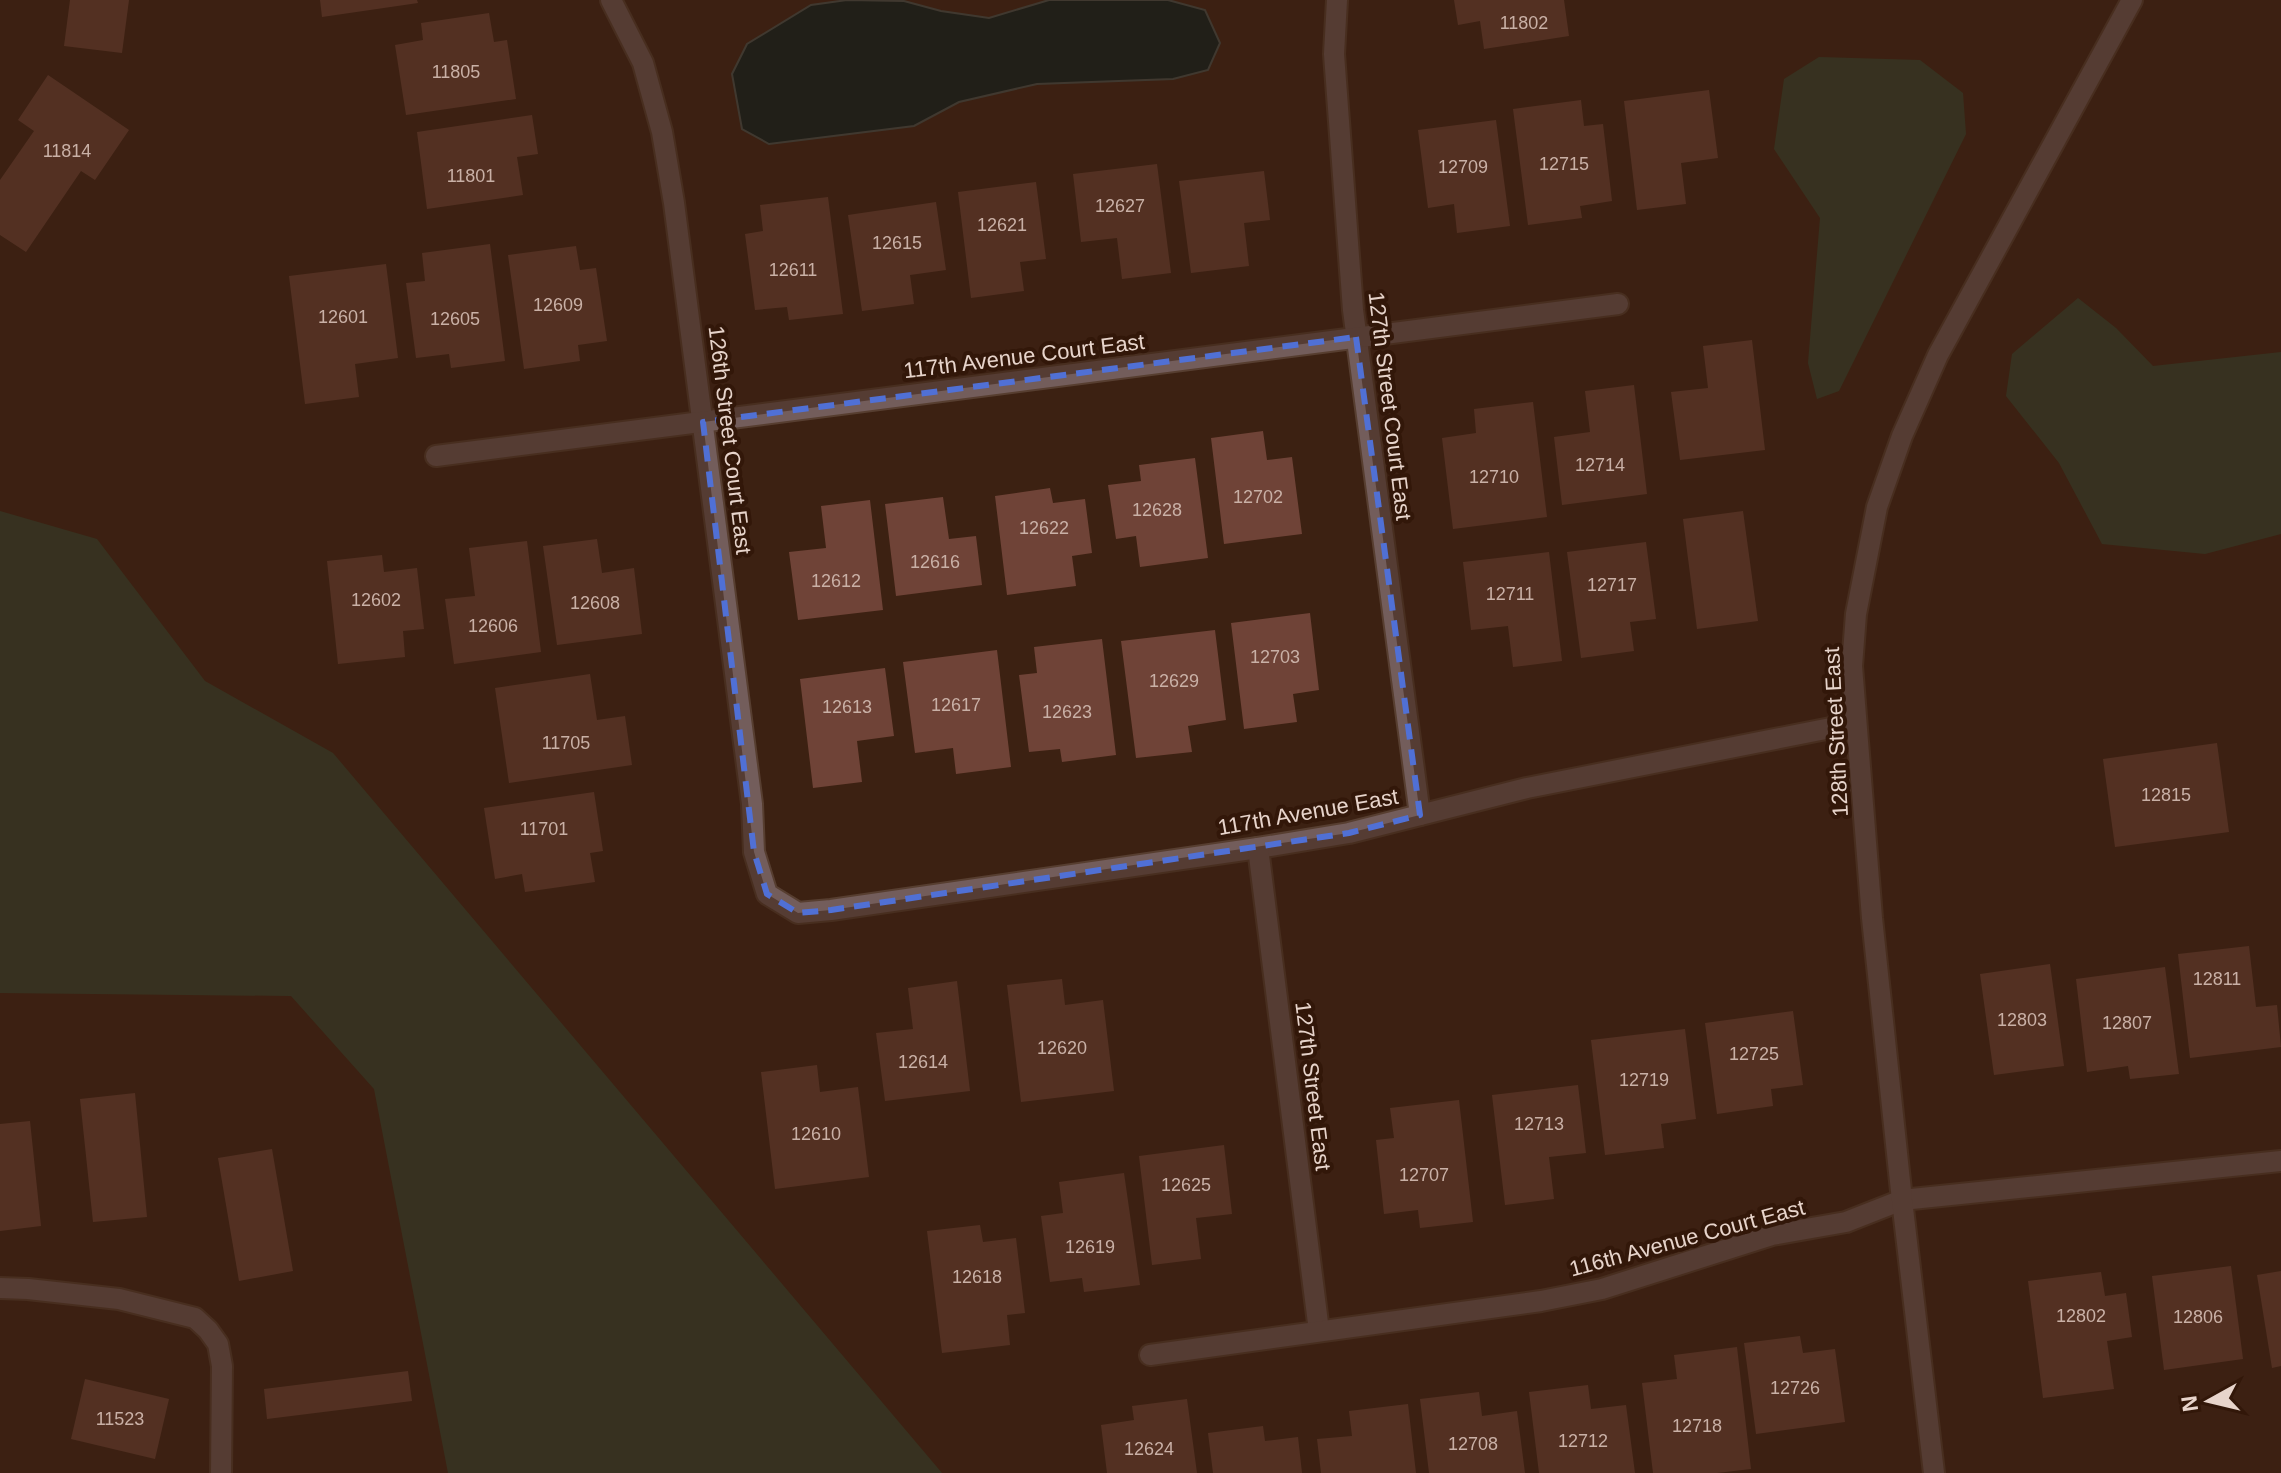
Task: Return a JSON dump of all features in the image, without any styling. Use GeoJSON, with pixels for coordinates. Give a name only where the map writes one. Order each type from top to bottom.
{"type":"FeatureCollection","features":[{"type":"Feature","properties":{"kind":"street","name":"126th Street Court East"},"geometry":{"type":"LineString","coordinates":[[611,0],[643,63],[662,132],[674,203],[752,804],[754,852],[767,894]]}},
{"type":"Feature","properties":{"kind":"street","name":"127th Street Court East"},"geometry":{"type":"LineString","coordinates":[[1337,0],[1334,54],[1351,295],[1420,815]]}},
{"type":"Feature","properties":{"kind":"street","name":"128th Street East"},"geometry":{"type":"LineString","coordinates":[[1934,1473],[1872,918],[1852,666],[1856,614],[1877,507],[1902,436],[1938,355],[2132,0]]}},
{"type":"Feature","properties":{"kind":"street","name":"117th Avenue Court East"},"geometry":{"type":"LineString","coordinates":[[436,456],[1618,304]]}},
{"type":"Feature","properties":{"kind":"street","name":"117th Avenue East"},"geometry":{"type":"LineString","coordinates":[[767,894],[798,913],[831,910],[1258,848],[1349,833],[1527,788],[1856,723]]}},
{"type":"Feature","properties":{"kind":"street","name":"127th Street East"},"geometry":{"type":"LineString","coordinates":[[1258,848],[1319,1331]]}},
{"type":"Feature","properties":{"kind":"street","name":"116th Avenue Court East"},"geometry":{"type":"LineString","coordinates":[[1150,1355],[1541,1301],[1602,1289],[1772,1235],[1846,1222],[1902,1200],[2281,1161]]}},
{"type":"Feature","properties":{"kind":"street"},"geometry":{"type":"LineString","coordinates":[[0,1288],[119,1299],[195,1318],[218,1344],[222,1366],[221,1473]]}},
{"type":"Feature","properties":{"kind":"highlighted area"},"geometry":{"type":"Polygon","coordinates":[[[1356,337],[1420,815],[1349,833],[831,910],[798,913],[767,894],[754,852],[703,422],[1356,337]]]}},
{"type":"Feature","properties":{"kind":"green space"},"geometry":{"type":"Polygon","coordinates":[[[1819,57],[1920,60],[1963,93],[1966,134],[1839,391],[1817,399],[1808,363],[1820,218],[1774,149],[1784,79],[1819,57]]]}},
{"type":"Feature","properties":{"kind":"green space"},"geometry":{"type":"Polygon","coordinates":[[[2078,298],[2116,328],[2153,366],[2281,352],[2281,534],[2205,554],[2102,544],[2059,463],[2006,396],[2012,354],[2078,298]]]}},
{"type":"Feature","properties":{"kind":"green space"},"geometry":{"type":"Polygon","coordinates":[[[0,511],[97,539],[205,681],[333,753],[942,1473],[448,1473],[374,1089],[291,996],[0,993],[0,511]]]}},
{"type":"Feature","properties":{"kind":"water"},"geometry":{"type":"Polygon","coordinates":[[[847,0],[904,1],[941,11],[989,18],[1049,0],[1168,0],[1205,10],[1220,43],[1208,70],[1173,79],[1037,84],[959,102],[914,126],[769,144],[742,129],[732,74],[747,44],[811,5],[847,0]]]}},
{"type":"Feature","properties":{"kind":"building"},"geometry":{"type":"Polygon","coordinates":[[[70,0],[129,0],[122,53],[64,46],[70,0]]]}},
{"type":"Feature","properties":{"kind":"building"},"geometry":{"type":"Polygon","coordinates":[[[320,0],[417,0],[418,3],[322,17],[320,0]]]}},
{"type":"Feature","properties":{"kind":"building"},"geometry":{"type":"Polygon","coordinates":[[[1454,0],[1564,0],[1569,36],[1484,49],[1480,21],[1458,25],[1454,0]]]}},
{"type":"Feature","properties":{"kind":"building"},"geometry":{"type":"Polygon","coordinates":[[[489,13],[494,42],[507,40],[516,99],[406,115],[395,45],[423,40],[421,23],[489,13]]]}},
{"type":"Feature","properties":{"kind":"building"},"geometry":{"type":"Polygon","coordinates":[[[48,75],[129,130],[95,180],[81,171],[26,252],[0,235],[0,180],[34,131],[18,120],[48,75]]]}},
{"type":"Feature","properties":{"kind":"building"},"geometry":{"type":"Polygon","coordinates":[[[1709,90],[1718,158],[1681,163],[1686,204],[1637,210],[1624,101],[1709,90]]]}},
{"type":"Feature","properties":{"kind":"building"},"geometry":{"type":"Polygon","coordinates":[[[1581,100],[1584,126],[1603,124],[1612,201],[1580,206],[1582,218],[1528,225],[1513,109],[1581,100]]]}},
{"type":"Feature","properties":{"kind":"building"},"geometry":{"type":"Polygon","coordinates":[[[532,115],[538,154],[517,157],[523,195],[427,209],[417,132],[532,115]]]}},
{"type":"Feature","properties":{"kind":"building"},"geometry":{"type":"Polygon","coordinates":[[[1496,120],[1510,226],[1457,233],[1454,204],[1428,208],[1418,130],[1496,120]]]}},
{"type":"Feature","properties":{"kind":"building"},"geometry":{"type":"Polygon","coordinates":[[[1157,164],[1171,273],[1122,279],[1117,238],[1081,242],[1073,174],[1157,164]]]}},
{"type":"Feature","properties":{"kind":"building"},"geometry":{"type":"Polygon","coordinates":[[[1264,171],[1270,220],[1244,223],[1249,266],[1191,273],[1179,181],[1264,171]]]}},
{"type":"Feature","properties":{"kind":"building"},"geometry":{"type":"Polygon","coordinates":[[[1036,182],[1046,259],[1020,262],[1024,291],[971,298],[958,192],[1036,182]]]}},
{"type":"Feature","properties":{"kind":"building"},"geometry":{"type":"Polygon","coordinates":[[[828,197],[843,314],[789,320],[787,307],[755,310],[745,234],[763,231],[760,205],[828,197]]]}},
{"type":"Feature","properties":{"kind":"building"},"geometry":{"type":"Polygon","coordinates":[[[936,202],[946,270],[910,275],[914,304],[862,311],[848,215],[936,202]]]}},
{"type":"Feature","properties":{"kind":"building"},"geometry":{"type":"Polygon","coordinates":[[[490,244],[505,361],[451,368],[449,354],[416,358],[406,283],[425,281],[422,253],[490,244]]]}},
{"type":"Feature","properties":{"kind":"building"},"geometry":{"type":"Polygon","coordinates":[[[576,246],[580,270],[596,268],[607,341],[578,345],[580,361],[524,369],[508,255],[576,246]]]}},
{"type":"Feature","properties":{"kind":"building"},"geometry":{"type":"Polygon","coordinates":[[[386,264],[398,358],[355,364],[359,397],[305,404],[289,276],[386,264]]]}},
{"type":"Feature","properties":{"kind":"building"},"geometry":{"type":"Polygon","coordinates":[[[1752,340],[1765,450],[1680,460],[1671,392],[1708,388],[1703,346],[1752,340]]]}},
{"type":"Feature","properties":{"kind":"building"},"geometry":{"type":"Polygon","coordinates":[[[1634,385],[1647,494],[1562,505],[1554,437],[1590,432],[1585,391],[1634,385]]]}},
{"type":"Feature","properties":{"kind":"building"},"geometry":{"type":"Polygon","coordinates":[[[1533,402],[1547,517],[1453,529],[1442,438],[1476,433],[1474,409],[1533,402]]]}},
{"type":"Feature","properties":{"kind":"building"},"geometry":{"type":"Polygon","coordinates":[[[1263,431],[1267,460],[1292,457],[1302,534],[1224,544],[1211,438],[1263,431]]]}},
{"type":"Feature","properties":{"kind":"building"},"geometry":{"type":"Polygon","coordinates":[[[1195,458],[1208,558],[1140,567],[1136,536],[1116,539],[1108,485],[1141,481],[1139,465],[1195,458]]]}},
{"type":"Feature","properties":{"kind":"building"},"geometry":{"type":"Polygon","coordinates":[[[1050,488],[1053,503],[1085,499],[1092,553],[1072,556],[1076,586],[1007,595],[995,496],[1050,488]]]}},
{"type":"Feature","properties":{"kind":"building"},"geometry":{"type":"Polygon","coordinates":[[[943,497],[949,539],[976,536],[982,585],[896,596],[885,504],[943,497]]]}},
{"type":"Feature","properties":{"kind":"building"},"geometry":{"type":"Polygon","coordinates":[[[870,500],[883,610],[798,620],[789,552],[826,548],[821,506],[870,500]]]}},
{"type":"Feature","properties":{"kind":"building"},"geometry":{"type":"Polygon","coordinates":[[[1743,511],[1758,621],[1697,629],[1683,519],[1743,511]]]}},
{"type":"Feature","properties":{"kind":"building"},"geometry":{"type":"Polygon","coordinates":[[[597,539],[602,573],[634,568],[642,634],[557,645],[543,546],[597,539]]]}},
{"type":"Feature","properties":{"kind":"building"},"geometry":{"type":"Polygon","coordinates":[[[527,541],[541,652],[454,664],[445,599],[475,596],[469,548],[527,541]]]}},
{"type":"Feature","properties":{"kind":"building"},"geometry":{"type":"Polygon","coordinates":[[[1646,542],[1656,619],[1630,622],[1634,651],[1581,658],[1567,552],[1646,542]]]}},
{"type":"Feature","properties":{"kind":"building"},"geometry":{"type":"Polygon","coordinates":[[[1549,552],[1562,661],[1513,667],[1508,626],[1471,630],[1463,562],[1549,552]]]}},
{"type":"Feature","properties":{"kind":"building"},"geometry":{"type":"Polygon","coordinates":[[[382,555],[384,572],[417,568],[424,629],[403,631],[405,657],[338,664],[327,561],[382,555]]]}},
{"type":"Feature","properties":{"kind":"building"},"geometry":{"type":"Polygon","coordinates":[[[1310,613],[1319,690],[1293,694],[1297,722],[1244,729],[1231,623],[1310,613]]]}},
{"type":"Feature","properties":{"kind":"building"},"geometry":{"type":"Polygon","coordinates":[[[1215,630],[1226,720],[1188,726],[1192,752],[1136,758],[1121,641],[1215,630]]]}},
{"type":"Feature","properties":{"kind":"building"},"geometry":{"type":"Polygon","coordinates":[[[1102,639],[1116,755],[1062,762],[1060,749],[1029,752],[1019,675],[1037,673],[1034,647],[1102,639]]]}},
{"type":"Feature","properties":{"kind":"building"},"geometry":{"type":"Polygon","coordinates":[[[997,650],[1011,767],[956,774],[953,748],[915,753],[903,662],[997,650]]]}},
{"type":"Feature","properties":{"kind":"building"},"geometry":{"type":"Polygon","coordinates":[[[885,668],[894,736],[857,741],[862,782],[813,788],[800,679],[885,668]]]}},
{"type":"Feature","properties":{"kind":"building"},"geometry":{"type":"Polygon","coordinates":[[[590,674],[597,720],[625,716],[632,765],[509,783],[495,688],[590,674]]]}},
{"type":"Feature","properties":{"kind":"building"},"geometry":{"type":"Polygon","coordinates":[[[2217,743],[2229,832],[2115,847],[2103,759],[2217,743]]]}},
{"type":"Feature","properties":{"kind":"building"},"geometry":{"type":"Polygon","coordinates":[[[594,792],[603,851],[590,853],[595,882],[525,892],[522,874],[495,879],[484,808],[594,792]]]}},
{"type":"Feature","properties":{"kind":"building"},"geometry":{"type":"Polygon","coordinates":[[[2249,946],[2256,1007],[2277,1005],[2281,1047],[2190,1058],[2178,954],[2249,946]]]}},
{"type":"Feature","properties":{"kind":"building"},"geometry":{"type":"Polygon","coordinates":[[[2050,964],[2064,1066],[1994,1075],[1980,974],[2050,964]]]}},
{"type":"Feature","properties":{"kind":"building"},"geometry":{"type":"Polygon","coordinates":[[[2165,967],[2179,1074],[2130,1079],[2128,1066],[2087,1072],[2076,979],[2165,967]]]}},
{"type":"Feature","properties":{"kind":"building"},"geometry":{"type":"Polygon","coordinates":[[[1062,979],[1065,1005],[1103,1000],[1114,1091],[1021,1102],[1007,985],[1062,979]]]}},
{"type":"Feature","properties":{"kind":"building"},"geometry":{"type":"Polygon","coordinates":[[[957,981],[970,1091],[885,1101],[876,1033],[913,1029],[908,988],[957,981]]]}},
{"type":"Feature","properties":{"kind":"building"},"geometry":{"type":"Polygon","coordinates":[[[1793,1011],[1803,1085],[1771,1089],[1773,1106],[1717,1114],[1705,1023],[1793,1011]]]}},
{"type":"Feature","properties":{"kind":"building"},"geometry":{"type":"Polygon","coordinates":[[[1685,1029],[1696,1119],[1661,1124],[1664,1148],[1605,1155],[1591,1040],[1685,1029]]]}},
{"type":"Feature","properties":{"kind":"building"},"geometry":{"type":"Polygon","coordinates":[[[817,1065],[820,1092],[858,1087],[869,1177],[775,1189],[761,1072],[817,1065]]]}},
{"type":"Feature","properties":{"kind":"building"},"geometry":{"type":"Polygon","coordinates":[[[1578,1085],[1586,1153],[1549,1157],[1554,1199],[1505,1205],[1492,1095],[1578,1085]]]}},
{"type":"Feature","properties":{"kind":"building"},"geometry":{"type":"Polygon","coordinates":[[[135,1093],[147,1217],[93,1222],[80,1099],[135,1093]]]}},
{"type":"Feature","properties":{"kind":"building"},"geometry":{"type":"Polygon","coordinates":[[[1459,1100],[1473,1222],[1420,1228],[1418,1210],[1384,1214],[1376,1140],[1394,1138],[1390,1108],[1459,1100]]]}},
{"type":"Feature","properties":{"kind":"building"},"geometry":{"type":"Polygon","coordinates":[[[30,1121],[41,1226],[0,1231],[0,1124],[30,1121]]]}},
{"type":"Feature","properties":{"kind":"building"},"geometry":{"type":"Polygon","coordinates":[[[1224,1145],[1232,1214],[1196,1218],[1201,1259],[1152,1265],[1139,1156],[1224,1145]]]}},
{"type":"Feature","properties":{"kind":"building"},"geometry":{"type":"Polygon","coordinates":[[[272,1149],[293,1271],[239,1281],[218,1158],[272,1149]]]}},
{"type":"Feature","properties":{"kind":"building"},"geometry":{"type":"Polygon","coordinates":[[[1124,1173],[1140,1285],[1084,1292],[1082,1278],[1050,1282],[1041,1216],[1063,1213],[1059,1182],[1124,1173]]]}},
{"type":"Feature","properties":{"kind":"building"},"geometry":{"type":"Polygon","coordinates":[[[980,1225],[983,1242],[1016,1238],[1025,1313],[1007,1315],[1010,1345],[942,1353],[927,1231],[980,1225]]]}},
{"type":"Feature","properties":{"kind":"building"},"geometry":{"type":"Polygon","coordinates":[[[2231,1266],[2243,1359],[2164,1370],[2152,1276],[2231,1266]]]}},
{"type":"Feature","properties":{"kind":"building"},"geometry":{"type":"Polygon","coordinates":[[[2281,1271],[2281,1366],[2272,1368],[2257,1275],[2281,1271]]]}},
{"type":"Feature","properties":{"kind":"building"},"geometry":{"type":"Polygon","coordinates":[[[2101,1272],[2105,1296],[2126,1293],[2132,1337],[2107,1341],[2114,1389],[2043,1398],[2028,1281],[2101,1272]]]}},
{"type":"Feature","properties":{"kind":"building"},"geometry":{"type":"Polygon","coordinates":[[[1800,1336],[1803,1353],[1835,1349],[1845,1422],[1756,1434],[1744,1343],[1800,1336]]]}},
{"type":"Feature","properties":{"kind":"building"},"geometry":{"type":"Polygon","coordinates":[[[1737,1347],[1751,1469],[1717,1473],[1653,1473],[1642,1383],[1677,1379],[1674,1355],[1737,1347]]]}},
{"type":"Feature","properties":{"kind":"building"},"geometry":{"type":"Polygon","coordinates":[[[408,1371],[412,1401],[267,1419],[264,1389],[408,1371]]]}},
{"type":"Feature","properties":{"kind":"building"},"geometry":{"type":"Polygon","coordinates":[[[85,1379],[169,1399],[155,1459],[71,1439],[85,1379]]]}},
{"type":"Feature","properties":{"kind":"building"},"geometry":{"type":"Polygon","coordinates":[[[1588,1385],[1591,1409],[1626,1405],[1635,1473],[1539,1473],[1529,1392],[1588,1385]]]}},
{"type":"Feature","properties":{"kind":"building"},"geometry":{"type":"Polygon","coordinates":[[[1479,1392],[1482,1416],[1517,1411],[1525,1473],[1429,1473],[1420,1399],[1479,1392]]]}},
{"type":"Feature","properties":{"kind":"building"},"geometry":{"type":"Polygon","coordinates":[[[1187,1399],[1197,1473],[1107,1473],[1101,1425],[1134,1420],[1132,1406],[1187,1399]]]}},
{"type":"Feature","properties":{"kind":"building"},"geometry":{"type":"Polygon","coordinates":[[[1408,1404],[1416,1473],[1321,1473],[1317,1439],[1352,1436],[1349,1411],[1408,1404]]]}},
{"type":"Feature","properties":{"kind":"building"},"geometry":{"type":"Polygon","coordinates":[[[1263,1426],[1265,1441],[1298,1437],[1302,1473],[1213,1473],[1208,1433],[1263,1426]]]}}]}
